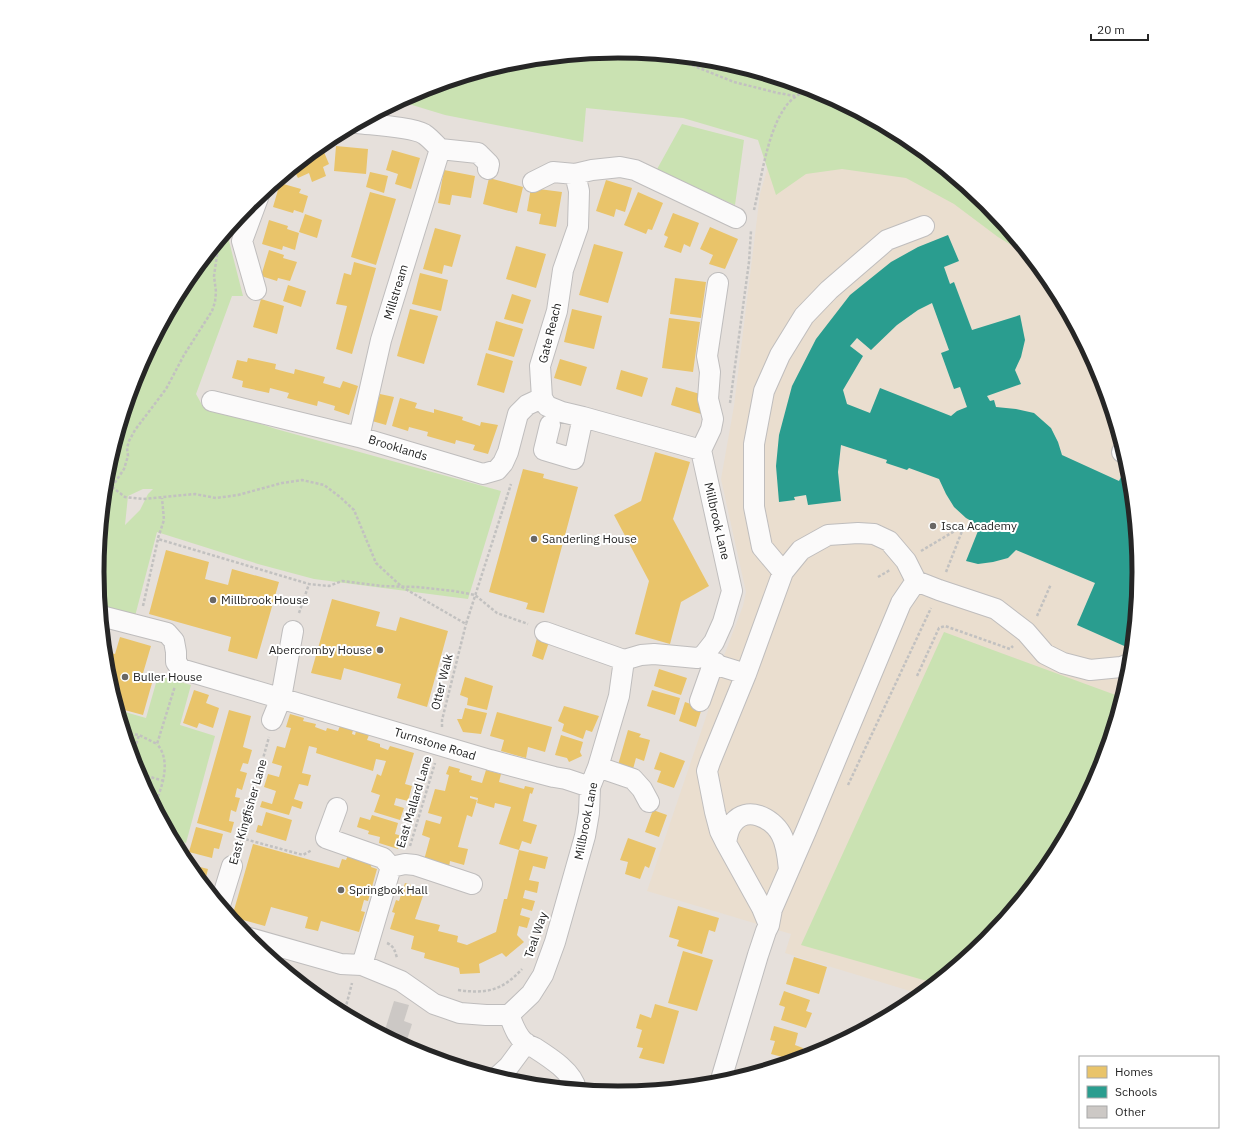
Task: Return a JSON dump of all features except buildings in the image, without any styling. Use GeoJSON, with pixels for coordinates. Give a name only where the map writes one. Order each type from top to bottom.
{"type":"FeatureCollection","features":[{"type":"Feature","properties":{"kind":"street"},"geometry":{"type":"LineString","coordinates":[[366,124],[401,128],[422,133],[440,150],[478,154],[489,164],[488,169]]}},
{"type":"Feature","properties":{"kind":"street","name":"Millstream"},"geometry":{"type":"LineString","coordinates":[[359,436],[381,340],[440,150]]}},
{"type":"Feature","properties":{"kind":"street"},"geometry":{"type":"LineString","coordinates":[[533,182],[553,172],[575,174],[592,170],[620,167],[635,170],[744,217]]}},
{"type":"Feature","properties":{"kind":"street","name":"Gate Reach"},"geometry":{"type":"LineString","coordinates":[[542,398],[540,366],[557,311],[564,270],[578,227],[578,191],[575,174]]}},
{"type":"Feature","properties":{"kind":"street"},"geometry":{"type":"LineString","coordinates":[[254,209],[242,241],[256,290]]}},
{"type":"Feature","properties":{"kind":"street"},"geometry":{"type":"LineString","coordinates":[[783,572],[762,547],[754,507],[754,444],[764,391],[780,355],[804,316],[829,290],[887,240],[924,226]]}},
{"type":"Feature","properties":{"kind":"street"},"geometry":{"type":"LineString","coordinates":[[542,398],[547,406],[562,412],[700,450],[712,429],[713,419],[708,399],[710,372],[706,356],[718,283]]}},
{"type":"Feature","properties":{"kind":"street","name":"Brooklands"},"geometry":{"type":"LineString","coordinates":[[212,401],[359,436],[484,474],[497,470],[503,463],[508,452],[518,414],[527,405],[542,398]]}},
{"type":"Feature","properties":{"kind":"street"},"geometry":{"type":"LineString","coordinates":[[550,425],[544,450],[574,459],[584,417]]}},
{"type":"Feature","properties":{"kind":"street","name":"Millbrook Lane"},"geometry":{"type":"LineString","coordinates":[[700,450],[732,591],[724,622],[714,642],[709,660],[712,670],[700,701]]}},
{"type":"Feature","properties":{"kind":"street"},"geometry":{"type":"LineString","coordinates":[[768,928],[762,908],[720,831],[708,771],[710,762],[746,674],[783,572],[801,550],[828,535],[858,533],[874,534],[889,541],[906,561],[916,581],[996,609],[1026,632],[1045,654],[1063,663],[1090,670],[1123,666]]}},
{"type":"Feature","properties":{"kind":"street"},"geometry":{"type":"LineString","coordinates":[[723,1075],[768,928],[772,909],[901,603],[916,581]]}},
{"type":"Feature","properties":{"kind":"street"},"geometry":{"type":"LineString","coordinates":[[106,617],[167,633],[174,641],[176,662],[181,668]]}},
{"type":"Feature","properties":{"kind":"street"},"geometry":{"type":"LineString","coordinates":[[272,720],[281,698],[293,631]]}},
{"type":"Feature","properties":{"kind":"street"},"geometry":{"type":"LineString","coordinates":[[545,632],[624,660],[641,655],[654,654],[697,658],[709,660],[720,666],[746,674]]}},
{"type":"Feature","properties":{"kind":"street","name":"Millbrook Lane"},"geometry":{"type":"LineString","coordinates":[[509,1015],[531,994],[543,975],[554,942],[585,836],[589,813],[590,787],[598,767],[619,696],[624,660]]}},
{"type":"Feature","properties":{"kind":"street","name":"Turnstone Road"},"geometry":{"type":"LineString","coordinates":[[181,668],[226,683],[590,787]]}},
{"type":"Feature","properties":{"kind":"street"},"geometry":{"type":"LineString","coordinates":[[598,767],[633,779],[642,789],[649,802]]}},
{"type":"Feature","properties":{"kind":"street"},"geometry":{"type":"LineString","coordinates":[[337,808],[326,838],[384,858],[398,865],[415,865],[472,884]]}},
{"type":"Feature","properties":{"kind":"street"},"geometry":{"type":"LineString","coordinates":[[726,843],[728,832],[732,824],[744,814],[754,814],[767,819],[781,834],[788,857],[789,870]]}},
{"type":"Feature","properties":{"kind":"street"},"geometry":{"type":"LineString","coordinates":[[359,965],[398,865]]}},
{"type":"Feature","properties":{"kind":"street","name":"East Kingfisher Lane"},"geometry":{"type":"LineString","coordinates":[[222,899],[232,866]]}},
{"type":"Feature","properties":{"kind":"street"},"geometry":{"type":"LineString","coordinates":[[261,941],[341,964],[359,965],[401,981],[434,1004],[460,1013],[509,1015],[518,1036],[561,1067],[574,1084]]}},
{"type":"Feature","properties":{"kind":"street"},"geometry":{"type":"LineString","coordinates":[[502,1072],[509,1066],[526,1043]]}},
{"type":"Feature","properties":{"kind":"path"},"geometry":{"type":"LineString","coordinates":[[684,62],[734,82],[795,96]]}},
{"type":"Feature","properties":{"kind":"path"},"geometry":{"type":"LineString","coordinates":[[744,217],[776,122],[784,108],[795,96],[802,93]]}},
{"type":"Feature","properties":{"kind":"path"},"geometry":{"type":"LineString","coordinates":[[729,409],[749,262],[751,231]]}},
{"type":"Feature","properties":{"kind":"path"},"geometry":{"type":"LineString","coordinates":[[218,249],[214,276],[216,292],[212,311],[184,355],[166,389],[135,430],[127,448],[128,456],[124,469],[112,487],[125,497],[143,499],[196,494],[216,498],[238,495],[282,483],[302,480],[324,485],[354,510],[376,563],[402,587],[466,624]]}},
{"type":"Feature","properties":{"kind":"path","name":"Otter Walk"},"geometry":{"type":"LineString","coordinates":[[440,745],[443,738],[442,720],[466,624],[511,486],[510,480]]}},
{"type":"Feature","properties":{"kind":"path"},"geometry":{"type":"LineString","coordinates":[[144,600],[158,538],[164,520],[162,498]]}},
{"type":"Feature","properties":{"kind":"path"},"geometry":{"type":"LineString","coordinates":[[846,791],[939,590],[964,526]]}},
{"type":"Feature","properties":{"kind":"path"},"geometry":{"type":"LineString","coordinates":[[158,538],[308,584],[329,586],[342,581],[382,586],[417,587],[475,595],[497,614],[539,627],[545,632]]}},
{"type":"Feature","properties":{"kind":"path"},"geometry":{"type":"LineString","coordinates":[[303,597],[308,584]]}},
{"type":"Feature","properties":{"kind":"path"},"geometry":{"type":"LineString","coordinates":[[917,676],[938,628],[945,626],[1010,649],[1033,625],[1051,584]]}},
{"type":"Feature","properties":{"kind":"path"},"geometry":{"type":"LineString","coordinates":[[157,744],[181,668]]}},
{"type":"Feature","properties":{"kind":"path","name":"East Kingfisher Lane"},"geometry":{"type":"LineString","coordinates":[[232,866],[273,724],[272,720]]}},
{"type":"Feature","properties":{"kind":"path"},"geometry":{"type":"LineString","coordinates":[[130,734],[139,735],[157,744],[162,750],[164,760],[164,781],[157,799]]}},
{"type":"Feature","properties":{"kind":"path"},"geometry":{"type":"LineString","coordinates":[[135,748],[139,735]]}},
{"type":"Feature","properties":{"kind":"path","name":"East Mallard Lane"},"geometry":{"type":"LineString","coordinates":[[398,865],[440,745]]}},
{"type":"Feature","properties":{"kind":"path"},"geometry":{"type":"LineString","coordinates":[[146,776],[164,781]]}},
{"type":"Feature","properties":{"kind":"path"},"geometry":{"type":"LineString","coordinates":[[241,838],[303,855],[319,846],[326,838]]}},
{"type":"Feature","properties":{"kind":"path"},"geometry":{"type":"LineString","coordinates":[[384,942],[392,946],[395,950],[400,964]]}},
{"type":"Feature","properties":{"kind":"path"},"geometry":{"type":"LineString","coordinates":[[346,1008],[359,965]]}},
{"type":"Feature","properties":{"kind":"path","name":"Teal Way"},"geometry":{"type":"LineString","coordinates":[[452,988],[473,992],[487,991],[503,985],[513,979],[523,968]]}},
{"type":"Feature","properties":{"kind":"shaded area","name":"Isca Academy"},"geometry":{"type":"Polygon","coordinates":[[[781,122],[890,137],[930,164],[981,209],[1004,233],[1045,286],[1063,315],[1092,375],[1114,439],[1122,472],[1127,505],[1132,572],[1127,639],[1122,672],[1114,705],[1092,769],[1063,829],[1045,858],[1025,885],[1004,911],[981,935],[930,980],[913,992],[785,953],[791,934],[647,891],[713,696],[720,666],[743,606],[746,592],[721,479],[734,406],[760,194],[781,122]]]}},
{"type":"Feature","properties":{"kind":"shaded area"},"geometry":{"type":"Polygon","coordinates":[[[140,760],[146,770],[145,773],[140,760]]]}},
{"type":"Feature","properties":{"kind":"green space"},"geometry":{"type":"Polygon","coordinates":[[[584,59],[651,59],[685,62],[718,68],[783,85],[845,111],[874,127],[930,164],[956,186],[981,209],[1016,248],[998,237],[954,204],[906,178],[842,169],[806,174],[776,195],[758,140],[683,118],[586,108],[583,142],[445,115],[407,103],[452,85],[517,68],[550,62],[584,59]]]}},
{"type":"Feature","properties":{"kind":"green space"},"geometry":{"type":"Polygon","coordinates":[[[682,124],[744,140],[735,205],[656,171],[682,124]]]}},
{"type":"Feature","properties":{"kind":"green space"},"geometry":{"type":"Polygon","coordinates":[[[231,233],[229,241],[243,296],[232,296],[196,394],[202,405],[276,429],[501,491],[468,599],[314,579],[258,564],[157,532],[134,620],[106,613],[104,572],[105,538],[113,472],[131,407],[143,375],[172,315],[190,286],[231,233]],[[143,489],[128,496],[125,525],[140,510],[148,494],[153,489],[143,489]]]}},
{"type":"Feature","properties":{"kind":"green space"},"geometry":{"type":"Polygon","coordinates":[[[944,632],[1116,695],[1104,737],[1092,769],[1063,829],[1045,858],[1004,911],[981,935],[930,980],[928,981],[801,945],[944,632]]]}},
{"type":"Feature","properties":{"kind":"green space"},"geometry":{"type":"Polygon","coordinates":[[[158,676],[191,685],[180,725],[215,736],[186,843],[180,842],[157,799],[143,769],[123,711],[146,718],[158,676]]]}},
{"type":"Feature","properties":{"kind":"place","name":"Isca Academy"},"geometry":{"type":"Point","coordinates":[933,526]}},
{"type":"Feature","properties":{"kind":"place","name":"Sanderling House"},"geometry":{"type":"Point","coordinates":[534,539]}},
{"type":"Feature","properties":{"kind":"place","name":"Millbrook House"},"geometry":{"type":"Point","coordinates":[213,600]}},
{"type":"Feature","properties":{"kind":"place","name":"Abercromby House"},"geometry":{"type":"Point","coordinates":[380,650]}},
{"type":"Feature","properties":{"kind":"place","name":"Buller House"},"geometry":{"type":"Point","coordinates":[125,677]}},
{"type":"Feature","properties":{"kind":"place","name":"Springbok Hall"},"geometry":{"type":"Point","coordinates":[341,890]}}]}
